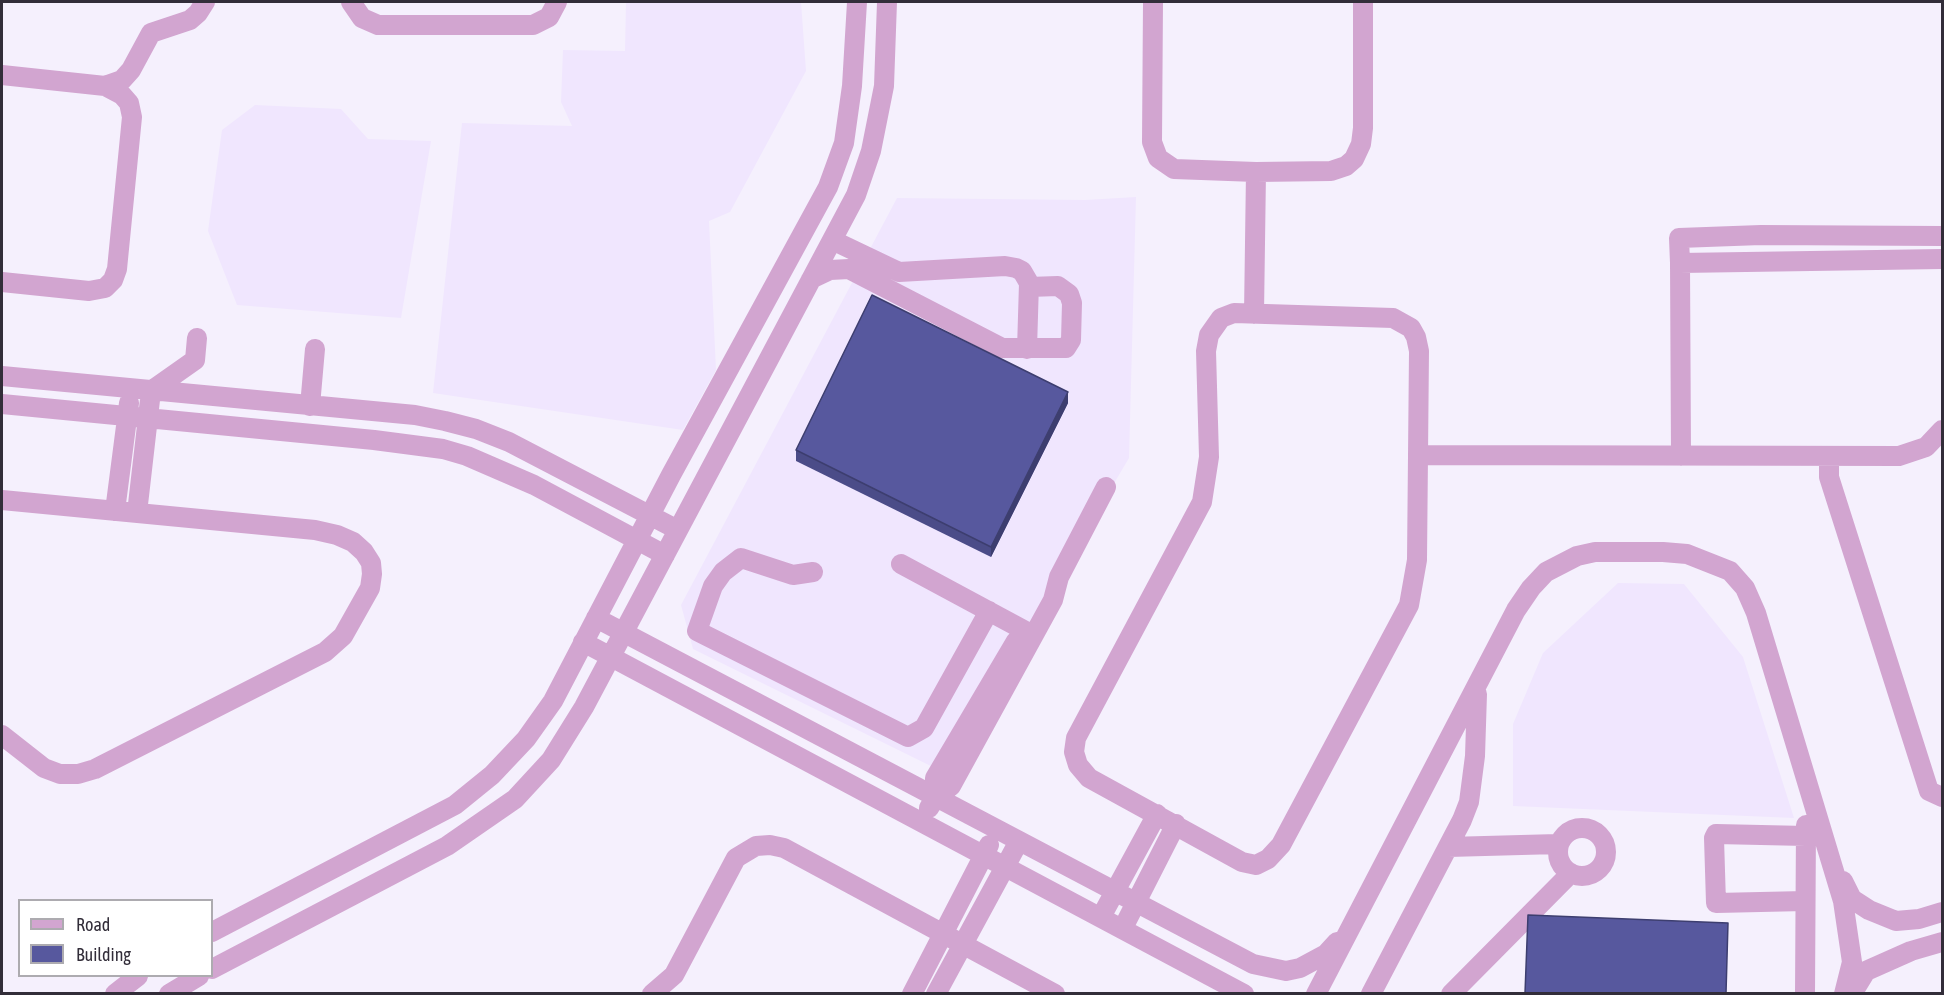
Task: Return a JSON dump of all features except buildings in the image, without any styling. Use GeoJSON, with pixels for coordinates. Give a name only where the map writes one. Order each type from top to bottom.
{"type":"FeatureCollection","features":[{"type":"Feature","properties":{"kind":"street"},"geometry":{"type":"LineString","coordinates":[[105,86],[122,80],[131,70],[151,33],[190,20],[198,14],[205,2]]}},
{"type":"Feature","properties":{"kind":"street"},"geometry":{"type":"LineString","coordinates":[[351,2],[362,18],[378,25],[533,25],[549,17],[557,2]]}},
{"type":"Feature","properties":{"kind":"street"},"geometry":{"type":"LineString","coordinates":[[213,931],[455,805],[492,775],[526,739],[552,701],[828,187],[844,142],[852,86],[858,2]]}},
{"type":"Feature","properties":{"kind":"street"},"geometry":{"type":"LineString","coordinates":[[213,968],[447,846],[515,799],[551,760],[584,707],[856,195],[872,151],[884,86],[886,2]]}},
{"type":"Feature","properties":{"kind":"street"},"geometry":{"type":"LineString","coordinates":[[1153,2],[1152,142],[1158,158],[1174,169],[1256,172],[1331,171],[1346,166],[1354,159],[1361,144],[1363,128],[1363,2]]}},
{"type":"Feature","properties":{"kind":"street"},"geometry":{"type":"LineString","coordinates":[[2,75],[105,86],[122,95],[129,103],[132,117],[117,269],[113,280],[105,288],[89,291],[2,282]]}},
{"type":"Feature","properties":{"kind":"street"},"geometry":{"type":"LineString","coordinates":[[1254,314],[1256,172]]}},
{"type":"Feature","properties":{"kind":"street"},"geometry":{"type":"LineString","coordinates":[[1681,456],[1679,238],[1761,235],[1942,236]]}},
{"type":"Feature","properties":{"kind":"street"},"geometry":{"type":"LineString","coordinates":[[832,240],[887,269],[909,273],[1005,266],[1022,271],[1029,287],[1027,349]]}},
{"type":"Feature","properties":{"kind":"street"},"geometry":{"type":"LineString","coordinates":[[1680,263],[1942,259]]}},
{"type":"Feature","properties":{"kind":"street"},"geometry":{"type":"LineString","coordinates":[[811,279],[830,270],[849,269],[1002,348],[1063,348],[1071,340],[1072,303],[1069,294],[1058,286],[1029,287]]}},
{"type":"Feature","properties":{"kind":"street"},"geometry":{"type":"LineString","coordinates":[[902,295],[909,273]]}},
{"type":"Feature","properties":{"kind":"street"},"geometry":{"type":"LineString","coordinates":[[1234,314],[1380,316],[1402,321],[1411,328],[1419,351],[1418,455],[1417,560],[1409,605],[1281,845],[1268,859],[1256,865],[1242,862],[1089,778],[1078,765],[1074,752],[1076,738],[1192,525],[1202,502],[1209,457],[1206,351],[1209,334],[1221,318],[1234,314]]}},
{"type":"Feature","properties":{"kind":"street"},"geometry":{"type":"LineString","coordinates":[[137,513],[152,391],[195,360],[197,338]]}},
{"type":"Feature","properties":{"kind":"street"},"geometry":{"type":"LineString","coordinates":[[310,406],[315,349]]}},
{"type":"Feature","properties":{"kind":"street"},"geometry":{"type":"LineString","coordinates":[[2,376],[415,415],[476,429],[549,461],[678,530]]}},
{"type":"Feature","properties":{"kind":"street"},"geometry":{"type":"LineString","coordinates":[[116,511],[131,388]]}},
{"type":"Feature","properties":{"kind":"street"},"geometry":{"type":"LineString","coordinates":[[2,404],[416,444],[443,449],[477,460],[534,485],[665,555]]}},
{"type":"Feature","properties":{"kind":"street"},"geometry":{"type":"LineString","coordinates":[[1418,455],[1899,456],[1914,453],[1926,447],[1942,430]]}},
{"type":"Feature","properties":{"kind":"street"},"geometry":{"type":"LineString","coordinates":[[1829,456],[1829,477],[1929,791],[1942,797]]}},
{"type":"Feature","properties":{"kind":"street"},"geometry":{"type":"LineString","coordinates":[[922,821],[935,798],[951,786],[1028,632],[1053,600],[1059,577],[1106,487]]}},
{"type":"Feature","properties":{"kind":"street"},"geometry":{"type":"LineString","coordinates":[[2,500],[315,530],[337,535],[353,542],[364,552],[371,563],[370,588],[343,636],[325,652],[95,768],[78,774],[60,774],[44,768],[2,735]]}},
{"type":"Feature","properties":{"kind":"street"},"geometry":{"type":"LineString","coordinates":[[1316,993],[1526,595],[1546,572],[1560,562],[1595,552],[1687,554],[1730,571],[1745,588],[1756,613],[1843,901],[1852,962],[1844,993]]}},
{"type":"Feature","properties":{"kind":"street"},"geometry":{"type":"LineString","coordinates":[[813,572],[793,575],[741,558],[723,572],[713,586],[697,632],[908,737],[924,728],[989,611]]}},
{"type":"Feature","properties":{"kind":"street"},"geometry":{"type":"LineString","coordinates":[[901,564],[1028,632]]}},
{"type":"Feature","properties":{"kind":"street"},"geometry":{"type":"LineString","coordinates":[[596,618],[1253,964],[1286,971],[1312,963],[1326,954],[1350,929]]}},
{"type":"Feature","properties":{"kind":"street"},"geometry":{"type":"LineString","coordinates":[[584,642],[1244,993]]}},
{"type":"Feature","properties":{"kind":"street"},"geometry":{"type":"LineString","coordinates":[[1371,993],[1462,820],[1473,784],[1477,685]]}},
{"type":"Feature","properties":{"kind":"street"},"geometry":{"type":"LineString","coordinates":[[1805,993],[1806,776]]}},
{"type":"Feature","properties":{"kind":"street"},"geometry":{"type":"LineString","coordinates":[[1101,917],[1157,814]]}},
{"type":"Feature","properties":{"kind":"street"},"geometry":{"type":"LineString","coordinates":[[1123,928],[1176,824]]}},
{"type":"Feature","properties":{"kind":"street"},"geometry":{"type":"LineString","coordinates":[[1584,827],[1599,835],[1606,850],[1601,866],[1587,875],[1571,873],[1559,861],[1558,844],[1568,831],[1584,827]]}},
{"type":"Feature","properties":{"kind":"street"},"geometry":{"type":"LineString","coordinates":[[912,993],[998,830]]}},
{"type":"Feature","properties":{"kind":"street"},"geometry":{"type":"LineString","coordinates":[[1805,901],[1716,903],[1714,838],[1716,834],[1806,836]]}},
{"type":"Feature","properties":{"kind":"street"},"geometry":{"type":"LineString","coordinates":[[936,993],[1019,841]]}},
{"type":"Feature","properties":{"kind":"street"},"geometry":{"type":"LineString","coordinates":[[1448,847],[1558,844]]}},
{"type":"Feature","properties":{"kind":"street"},"geometry":{"type":"LineString","coordinates":[[652,993],[674,975],[736,858],[756,846],[770,845],[784,848],[1055,993]]}},
{"type":"Feature","properties":{"kind":"street"},"geometry":{"type":"LineString","coordinates":[[1830,855],[1852,899],[1869,910],[1896,921],[1919,919],[1942,912]]}},
{"type":"Feature","properties":{"kind":"street"},"geometry":{"type":"LineString","coordinates":[[1451,993],[1571,873]]}},
{"type":"Feature","properties":{"kind":"street"},"geometry":{"type":"LineString","coordinates":[[1852,993],[1866,972],[1902,954],[1942,942]]}},
{"type":"Feature","properties":{"kind":"street"},"geometry":{"type":"LineString","coordinates":[[115,993],[135,977]]}},
{"type":"Feature","properties":{"kind":"street"},"geometry":{"type":"LineString","coordinates":[[169,993],[196,977]]}},
{"type":"Feature","properties":{"kind":"shaded area"},"geometry":{"type":"Polygon","coordinates":[[[626,2],[801,2],[806,71],[730,212],[709,221],[716,370],[683,430],[433,393],[462,123],[572,126],[561,102],[563,50],[625,51],[626,2]]]}},
{"type":"Feature","properties":{"kind":"shaded area"},"geometry":{"type":"Polygon","coordinates":[[[255,105],[341,109],[368,139],[431,141],[401,318],[237,305],[208,231],[222,130],[255,105]]]}},
{"type":"Feature","properties":{"kind":"shaded area"},"geometry":{"type":"Polygon","coordinates":[[[1136,197],[1129,458],[943,772],[693,649],[681,605],[897,198],[1085,200],[1136,197]]]}},
{"type":"Feature","properties":{"kind":"shaded area"},"geometry":{"type":"Polygon","coordinates":[[[1618,583],[1684,584],[1743,657],[1794,818],[1513,806],[1513,724],[1543,653],[1618,583]]]}}]}
